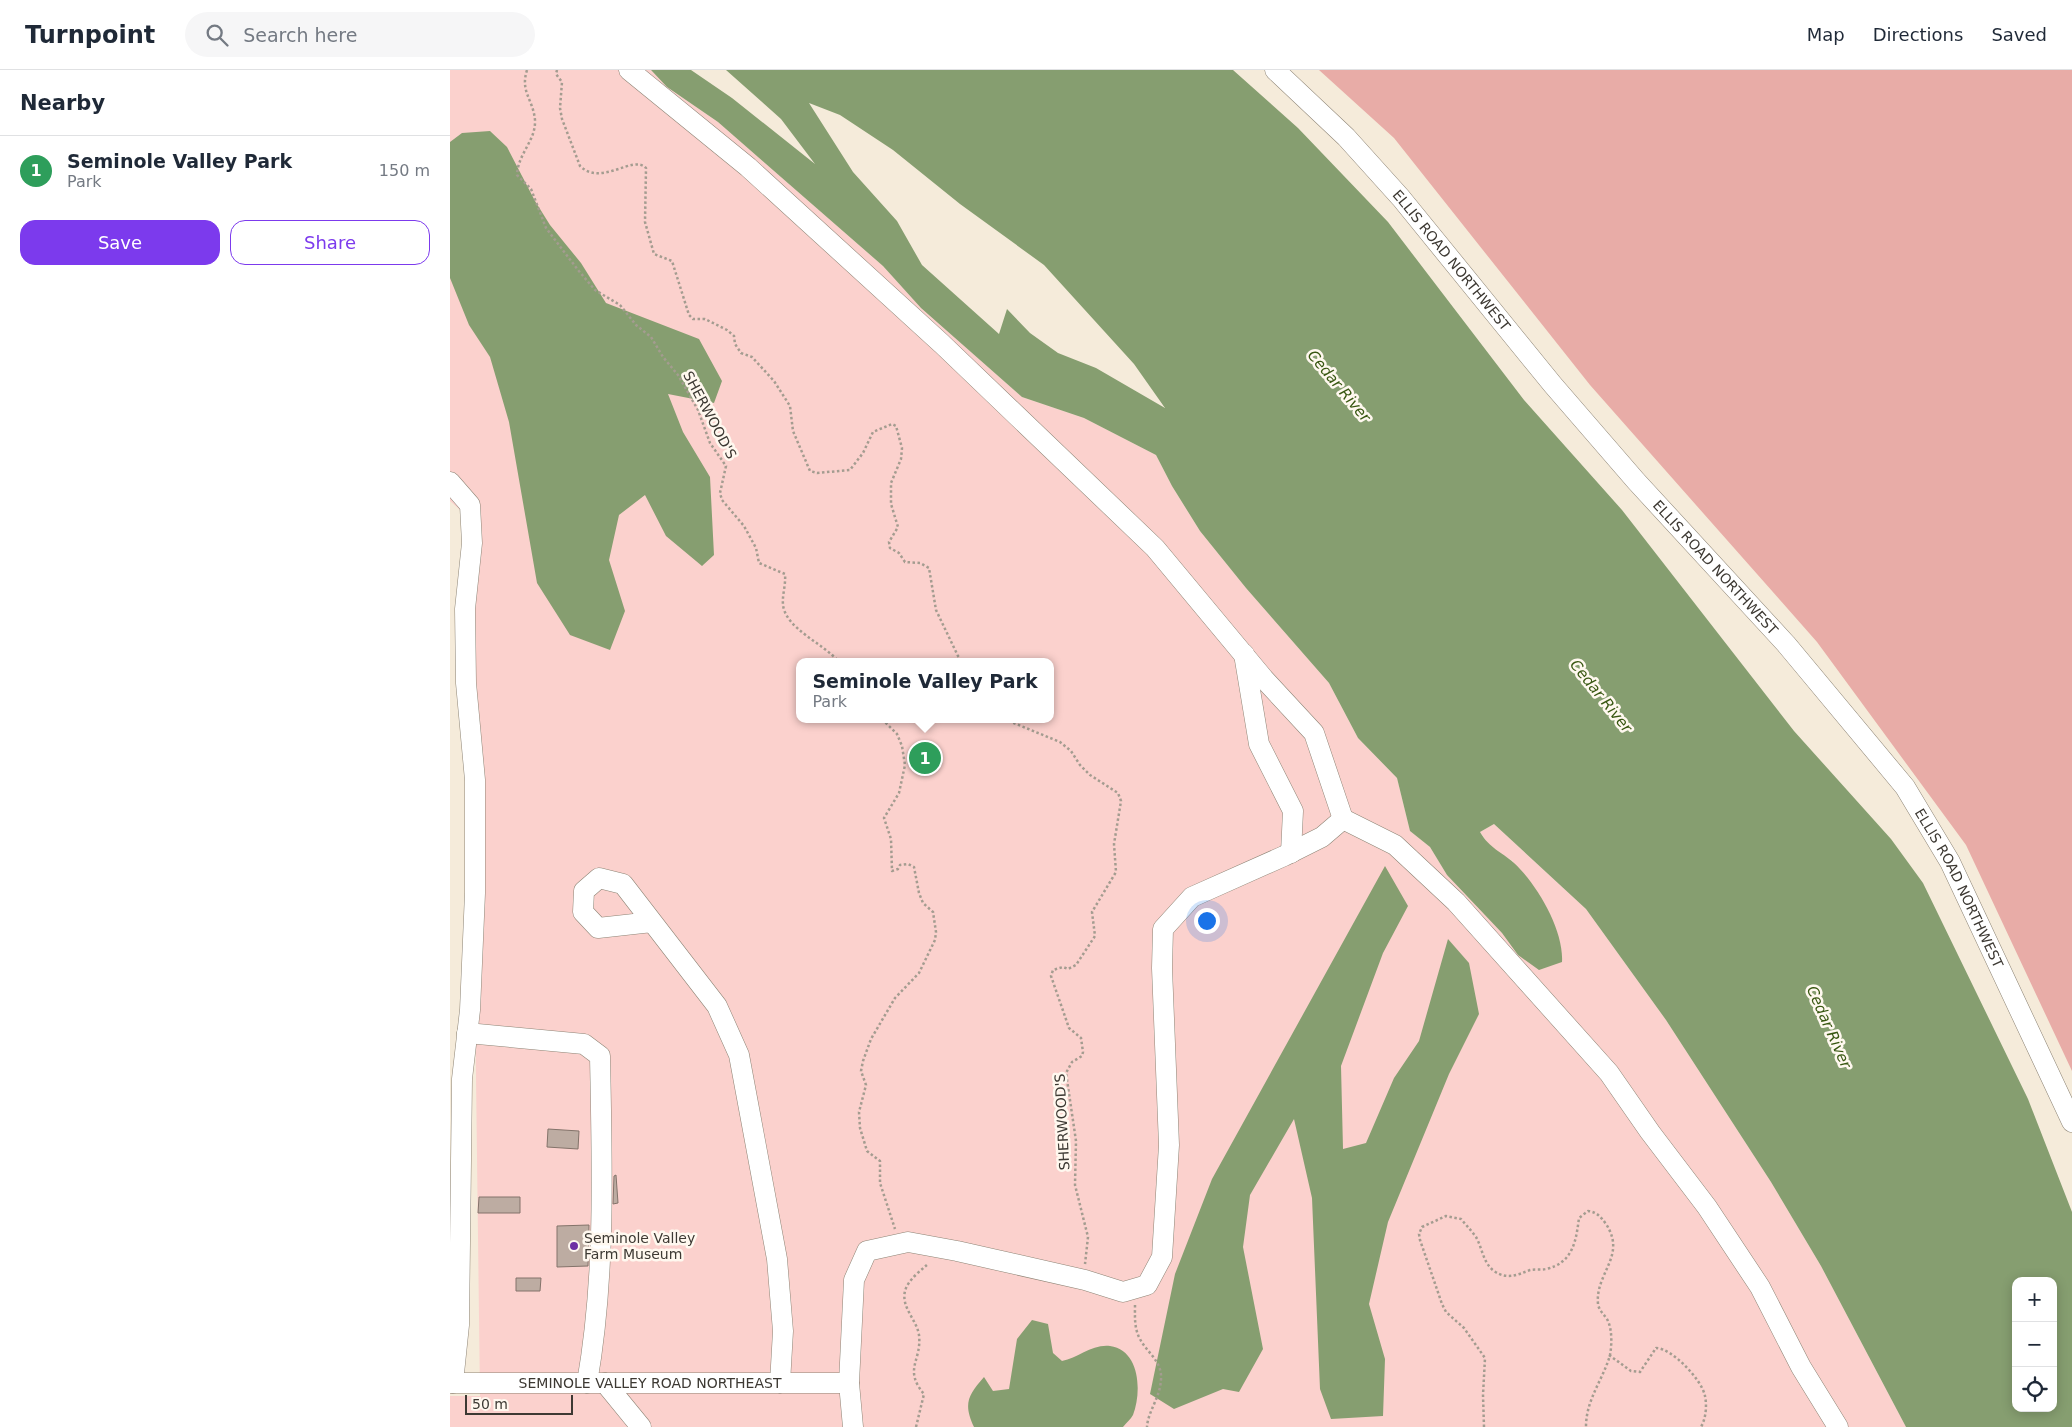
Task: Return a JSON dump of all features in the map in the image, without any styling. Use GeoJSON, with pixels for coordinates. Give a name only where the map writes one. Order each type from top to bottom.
{"type":"FeatureCollection","features":[{"type":"Feature","properties":{"kind":"street"},"geometry":{"type":"LineString","coordinates":[[629,70],[748,167],[942,344],[1155,548],[1244,654],[1314,733],[1343,819],[1395,844],[1456,902],[1610,1073],[1707,1208],[1760,1287],[1801,1367],[1838,1427]]}},
{"type":"Feature","properties":{"kind":"street","name":"ELLIS ROAD NORTHWEST"},"geometry":{"type":"LineString","coordinates":[[1275,70],[1352,143],[1595,434],[1786,644],[1905,787],[1950,862],[2072,1122]]}},
{"type":"Feature","properties":{"kind":"street"},"geometry":{"type":"LineString","coordinates":[[450,482],[470,505],[472,543],[465,609],[465,646],[466,683],[475,780],[475,893],[467,1033],[462,1079],[458,1383]]}},
{"type":"Feature","properties":{"kind":"street"},"geometry":{"type":"LineString","coordinates":[[1244,654],[1260,744],[1292,812],[1291,853]]}},
{"type":"Feature","properties":{"kind":"street"},"geometry":{"type":"LineString","coordinates":[[853,1427],[849,1383],[854,1280],[867,1250],[908,1242],[1085,1280],[1123,1292],[1147,1285],[1162,1257],[1169,1145],[1162,968],[1163,929],[1192,897],[1291,853],[1322,837],[1343,819]]}},
{"type":"Feature","properties":{"kind":"street"},"geometry":{"type":"LineString","coordinates":[[652,922],[717,1006],[739,1055],[777,1259],[783,1331],[780,1383]]}},
{"type":"Feature","properties":{"kind":"street"},"geometry":{"type":"LineString","coordinates":[[467,1033],[584,1044],[600,1056],[602,1238],[594,1334],[596,1383],[642,1427]]}},
{"type":"Feature","properties":{"kind":"street","name":"SEMINOLE VALLEY ROAD NORTHEAST"},"geometry":{"type":"LineString","coordinates":[[458,1383],[849,1383]]}},
{"type":"Feature","properties":{"kind":"path","name":"SHERWOOD'S"},"geometry":{"type":"LineString","coordinates":[[528,70],[524,87],[533,111],[534,126],[530,141],[518,163],[517,175],[531,189],[546,228],[578,270],[595,290],[620,305],[636,326],[651,337],[663,357],[682,381],[698,410],[710,443],[726,466],[720,489],[722,500],[744,526],[756,548],[759,563],[785,574],[783,607],[788,619],[794,626],[830,651],[836,658]]}},
{"type":"Feature","properties":{"kind":"path"},"geometry":{"type":"LineString","coordinates":[[558,70],[556,74],[562,82],[560,108],[562,119],[580,166],[585,171],[609,173],[623,170],[633,163],[640,163],[646,168],[644,208],[646,230],[654,254],[672,261],[689,315],[692,319],[705,319],[728,330],[734,336],[735,344],[741,354],[752,357],[779,387],[790,406],[794,430],[810,471],[817,473],[850,470],[863,453],[873,432],[892,424],[896,426],[902,448],[901,458],[891,483],[891,504],[898,526],[889,542],[890,548],[899,553],[905,562],[920,563],[929,568],[936,610],[960,658]]}},
{"type":"Feature","properties":{"kind":"path"},"geometry":{"type":"LineString","coordinates":[[886,723],[897,734],[902,746],[905,765],[899,794],[884,818],[891,839],[892,871],[898,869],[900,865],[908,864],[914,866],[919,893],[923,903],[933,912],[936,932],[935,940],[919,973],[895,998],[871,1039],[861,1067],[866,1085],[859,1112],[860,1128],[867,1152],[880,1162],[882,1192],[898,1245]]}},
{"type":"Feature","properties":{"kind":"path","name":"SHERWOOD'S"},"geometry":{"type":"LineString","coordinates":[[1014,723],[1060,742],[1071,751],[1080,765],[1090,775],[1118,793],[1121,801],[1114,844],[1116,872],[1092,912],[1095,936],[1076,964],[1068,969],[1058,967],[1053,970],[1051,976],[1069,1028],[1083,1042],[1082,1056],[1072,1062],[1066,1072],[1076,1141],[1075,1185],[1088,1237],[1085,1280]]}},
{"type":"Feature","properties":{"kind":"path"},"geometry":{"type":"LineString","coordinates":[[1484,1427],[1482,1395],[1485,1358],[1464,1328],[1446,1312],[1437,1296],[1419,1234],[1422,1227],[1432,1220],[1446,1216],[1461,1218],[1476,1237],[1489,1266],[1500,1274],[1513,1277],[1558,1264],[1574,1247],[1579,1218],[1588,1211],[1600,1216],[1613,1235],[1614,1241],[1612,1257],[1599,1291],[1598,1304],[1608,1321],[1612,1338],[1609,1355],[1591,1397],[1586,1427]]}},
{"type":"Feature","properties":{"kind":"path"},"geometry":{"type":"LineString","coordinates":[[916,1427],[924,1394],[915,1381],[913,1374],[919,1335],[908,1313],[905,1291],[912,1278],[943,1249]]}},
{"type":"Feature","properties":{"kind":"path"},"geometry":{"type":"LineString","coordinates":[[1135,1288],[1135,1328],[1140,1341],[1159,1367],[1161,1375],[1159,1392],[1147,1427]]}},
{"type":"Feature","properties":{"kind":"path"},"geometry":{"type":"LineString","coordinates":[[1609,1355],[1632,1371],[1640,1372],[1656,1348],[1670,1351],[1686,1366],[1705,1394],[1705,1414],[1701,1427]]}},
{"type":"Feature","properties":{"kind":"shaded area"},"geometry":{"type":"Polygon","coordinates":[[[450,70],[651,70],[667,87],[718,122],[883,266],[921,308],[1022,397],[1084,418],[1156,455],[1172,486],[1200,531],[1246,588],[1329,683],[1358,738],[1397,778],[1410,831],[1430,847],[1447,875],[1502,933],[1518,955],[1513,861],[1492,849],[1480,832],[1494,824],[1586,909],[1666,1020],[1771,1182],[1821,1266],[1906,1427],[450,1427],[450,1396],[480,1396],[469,518],[450,501],[450,70]]]}},
{"type":"Feature","properties":{"kind":"shaded area"},"geometry":{"type":"Polygon","coordinates":[[[1319,70],[2072,70],[2072,1071],[1966,845],[1817,642],[1590,385],[1394,138],[1319,70]]]}},
{"type":"Feature","properties":{"kind":"water","name":"Cedar River"},"geometry":{"type":"Polygon","coordinates":[[[651,70],[691,70],[732,98],[815,164],[781,119],[726,70],[1233,70],[1298,128],[1388,222],[1524,400],[1622,510],[1794,731],[1891,839],[1923,883],[2028,1099],[2072,1212],[2072,1427],[1906,1427],[1821,1266],[1771,1182],[1666,1020],[1586,909],[1494,824],[1480,832],[1492,846],[1523,872],[1540,895],[1559,936],[1562,962],[1539,970],[1518,955],[1502,933],[1447,875],[1430,847],[1410,831],[1397,778],[1358,738],[1329,683],[1246,588],[1200,531],[1172,486],[1156,455],[1084,418],[1022,397],[921,308],[883,266],[718,122],[667,87],[651,70]],[[809,103],[853,172],[897,221],[922,265],[999,334],[1007,309],[1030,333],[1058,353],[1096,368],[1165,408],[1134,364],[1044,265],[960,204],[893,150],[840,115],[809,103]]]}},
{"type":"Feature","properties":{"kind":"water"},"geometry":{"type":"Polygon","coordinates":[[[490,131],[507,147],[535,201],[550,225],[581,263],[606,303],[699,339],[722,381],[714,403],[668,394],[683,432],[710,477],[714,555],[702,566],[666,536],[645,495],[619,515],[609,560],[625,611],[610,650],[570,635],[537,583],[509,422],[490,357],[469,325],[450,278],[450,142],[462,133],[490,131]]]}},
{"type":"Feature","properties":{"kind":"water"},"geometry":{"type":"Polygon","coordinates":[[[1385,866],[1408,906],[1383,953],[1341,1066],[1343,1149],[1366,1143],[1394,1078],[1419,1041],[1448,939],[1469,963],[1479,1014],[1449,1074],[1388,1222],[1369,1304],[1385,1359],[1383,1416],[1331,1419],[1320,1389],[1312,1198],[1294,1119],[1250,1195],[1243,1247],[1263,1349],[1239,1392],[1223,1389],[1174,1409],[1150,1394],[1175,1274],[1212,1179],[1385,866]]]}},
{"type":"Feature","properties":{"kind":"water"},"geometry":{"type":"Polygon","coordinates":[[[1032,1320],[1048,1324],[1053,1353],[1062,1361],[1103,1346],[1120,1349],[1128,1355],[1133,1364],[1138,1384],[1136,1406],[1133,1415],[1123,1427],[974,1427],[968,1406],[974,1389],[984,1377],[993,1391],[1009,1389],[1017,1339],[1032,1320]]]}},
{"type":"Feature","properties":{"kind":"building"},"geometry":{"type":"Polygon","coordinates":[[[548,1129],[579,1131],[578,1149],[547,1147],[548,1129]]]}},
{"type":"Feature","properties":{"kind":"building"},"geometry":{"type":"Polygon","coordinates":[[[616,1175],[618,1203],[613,1204],[614,1176],[616,1175]]]}},
{"type":"Feature","properties":{"kind":"building"},"geometry":{"type":"Polygon","coordinates":[[[479,1197],[520,1197],[520,1213],[478,1213],[479,1197]]]}},
{"type":"Feature","properties":{"kind":"building","name":"Seminole Valley Farm Museum"},"geometry":{"type":"Polygon","coordinates":[[[589,1225],[588,1266],[557,1267],[557,1226],[589,1225]]]}},
{"type":"Feature","properties":{"kind":"building"},"geometry":{"type":"Polygon","coordinates":[[[516,1278],[541,1278],[540,1291],[516,1291],[516,1278]]]}},
{"type":"Feature","properties":{"kind":"place","name":"Seminole Valley Park"},"geometry":{"type":"Point","coordinates":[925,758]}},
{"type":"Feature","properties":{"kind":"place","name":"Seminole Valley Farm Museum"},"geometry":{"type":"Point","coordinates":[574,1246]}}]}
